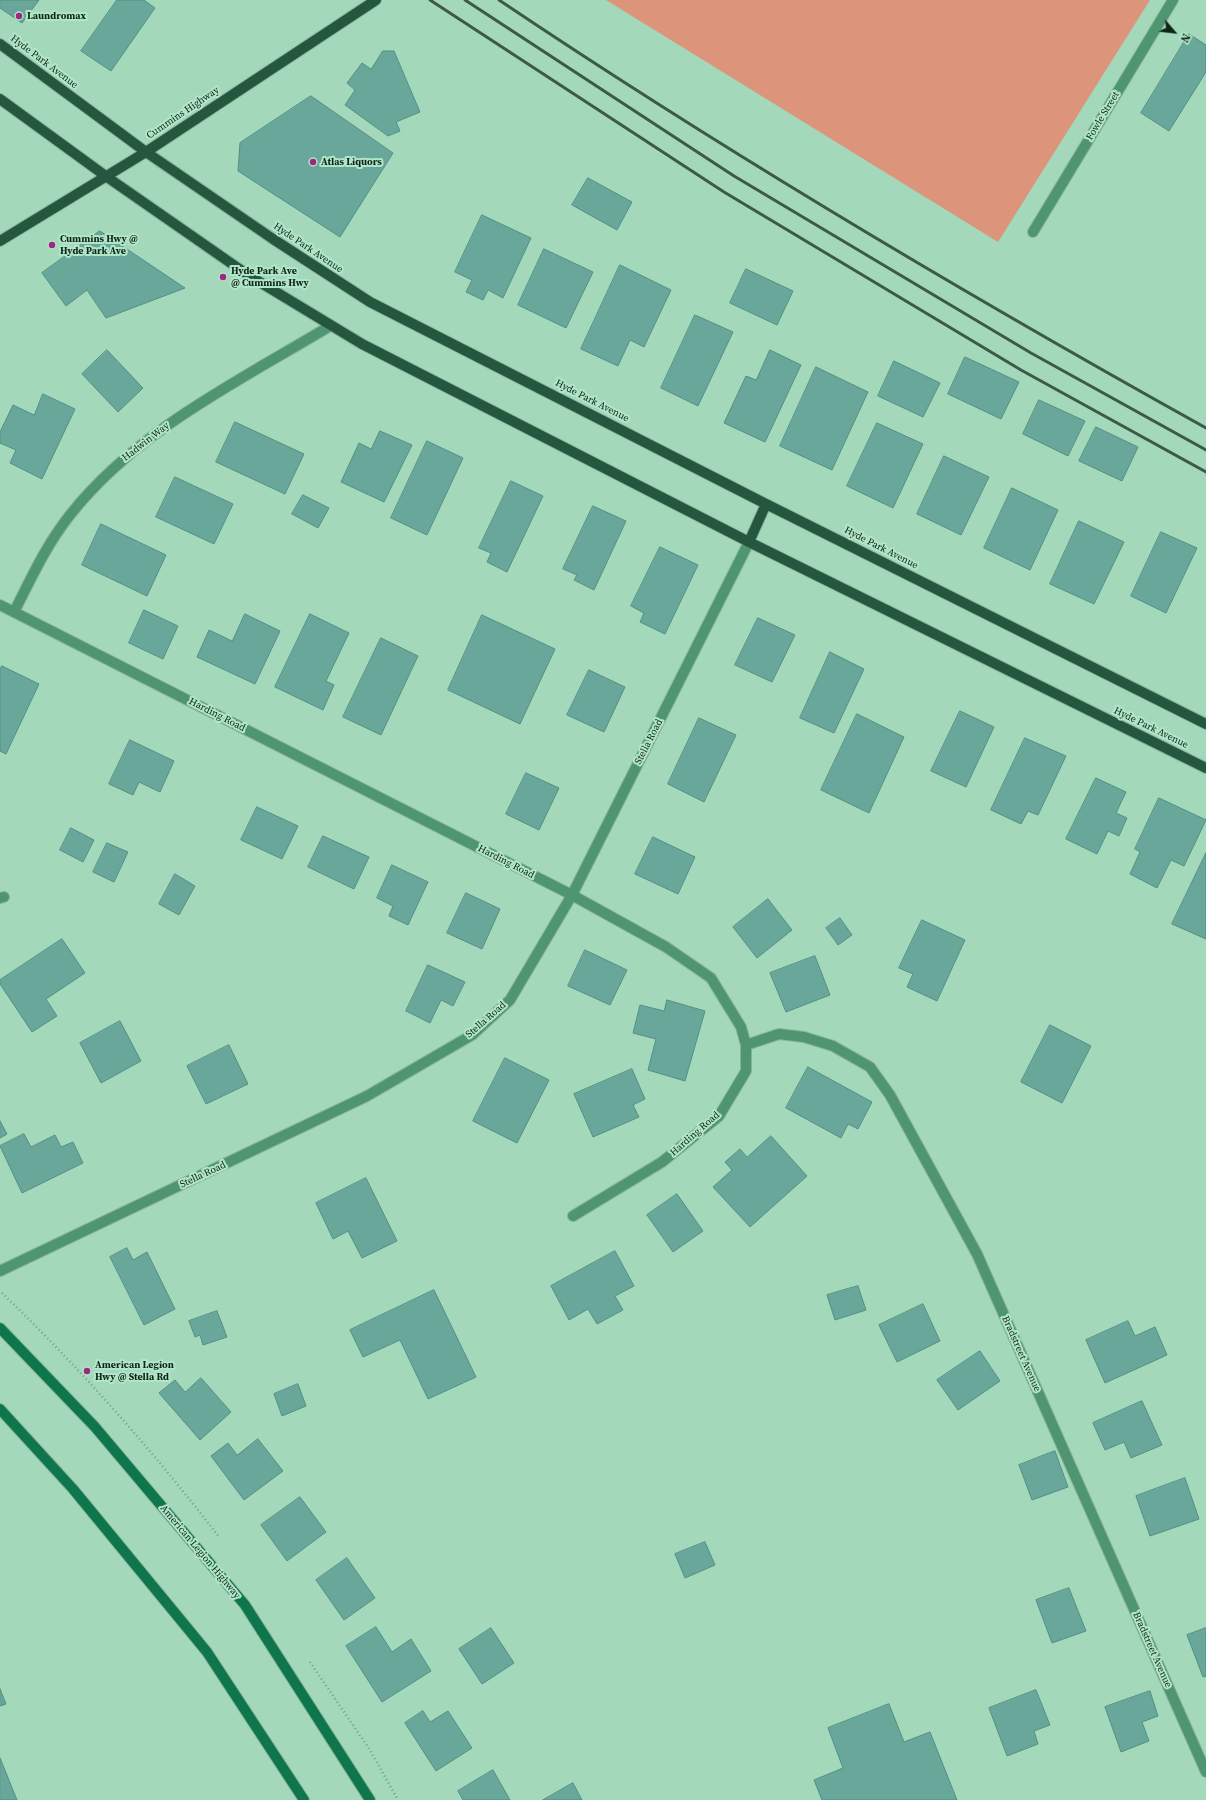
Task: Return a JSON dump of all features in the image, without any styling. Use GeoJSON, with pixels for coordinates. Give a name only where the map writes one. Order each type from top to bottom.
{"type":"FeatureCollection","features":[{"type":"Feature","properties":{"kind":"main road","name":"Cummins Highway"},"geometry":{"type":"LineString","coordinates":[[0,242],[67,199],[107,177],[146,152],[376,0]]}},
{"type":"Feature","properties":{"kind":"main road","name":"Hyde Park Avenue"},"geometry":{"type":"LineString","coordinates":[[0,44],[146,152],[370,302],[766,504],[1206,724]]}},
{"type":"Feature","properties":{"kind":"main road","name":"Hyde Park Avenue"},"geometry":{"type":"LineString","coordinates":[[0,99],[107,177],[248,275],[330,326],[749,542],[1206,768]]}},
{"type":"Feature","properties":{"kind":"main road"},"geometry":{"type":"LineString","coordinates":[[749,542],[766,504]]}},
{"type":"Feature","properties":{"kind":"main road","name":"American Legion Highway"},"geometry":{"type":"LineString","coordinates":[[0,1328],[95,1427],[245,1605],[370,1800]]}},
{"type":"Feature","properties":{"kind":"main road"},"geometry":{"type":"LineString","coordinates":[[0,1409],[73,1489],[207,1652],[304,1800]]}},
{"type":"Feature","properties":{"kind":"street","name":"Fowle Street"},"geometry":{"type":"LineString","coordinates":[[1033,232],[1173,0]]}},
{"type":"Feature","properties":{"kind":"street","name":"Hadwin Way"},"geometry":{"type":"LineString","coordinates":[[14,612],[49,544],[70,515],[113,468],[179,416],[330,326]]}},
{"type":"Feature","properties":{"kind":"street","name":"Stella Road"},"geometry":{"type":"LineString","coordinates":[[0,1271],[367,1096],[472,1035],[510,1000],[572,895],[749,542]]}},
{"type":"Feature","properties":{"kind":"street","name":"Harding Road"},"geometry":{"type":"LineString","coordinates":[[0,605],[572,895],[666,947],[711,978],[741,1027],[746,1045],[746,1071],[719,1116],[662,1162],[573,1216]]}},
{"type":"Feature","properties":{"kind":"street","name":"Bradstreet Avenue"},"geometry":{"type":"LineString","coordinates":[[746,1045],[779,1034],[804,1037],[833,1046],[870,1067],[890,1095],[977,1254],[1206,1772]]}},
{"type":"Feature","properties":{"kind":"shaded area"},"geometry":{"type":"Polygon","coordinates":[[[606,0],[1150,0],[998,242],[606,0]]]}},
{"type":"Feature","properties":{"kind":"building","name":"Laundromax"},"geometry":{"type":"Polygon","coordinates":[[[0,0],[39,0],[22,23],[0,8],[0,0]]]}},
{"type":"Feature","properties":{"kind":"building"},"geometry":{"type":"Polygon","coordinates":[[[117,0],[144,0],[155,8],[111,71],[81,51],[117,0]]]}},
{"type":"Feature","properties":{"kind":"building"},"geometry":{"type":"Polygon","coordinates":[[[1189,34],[1206,45],[1206,72],[1169,131],[1141,113],[1189,34]]]}},
{"type":"Feature","properties":{"kind":"building"},"geometry":{"type":"Polygon","coordinates":[[[383,51],[394,51],[420,112],[396,122],[400,131],[388,136],[345,105],[355,90],[347,83],[362,63],[371,69],[383,51]]]}},
{"type":"Feature","properties":{"kind":"building","name":"Atlas Liquors"},"geometry":{"type":"Polygon","coordinates":[[[311,96],[393,153],[340,237],[238,171],[240,143],[311,96]]]}},
{"type":"Feature","properties":{"kind":"building"},"geometry":{"type":"Polygon","coordinates":[[[588,178],[632,202],[617,230],[572,205],[588,178]]]}},
{"type":"Feature","properties":{"kind":"building"},"geometry":{"type":"Polygon","coordinates":[[[482,215],[531,238],[503,298],[488,290],[483,300],[466,292],[472,280],[455,272],[482,215]]]}},
{"type":"Feature","properties":{"kind":"building"},"geometry":{"type":"Polygon","coordinates":[[[100,231],[185,288],[106,318],[87,290],[66,306],[42,273],[100,231]]]}},
{"type":"Feature","properties":{"kind":"building"},"geometry":{"type":"Polygon","coordinates":[[[544,249],[593,272],[566,328],[518,305],[544,249]]]}},
{"type":"Feature","properties":{"kind":"building"},"geometry":{"type":"Polygon","coordinates":[[[620,265],[671,290],[644,347],[630,340],[618,366],[581,349],[620,265]]]}},
{"type":"Feature","properties":{"kind":"building"},"geometry":{"type":"Polygon","coordinates":[[[746,269],[793,291],[777,325],[730,303],[746,269]]]}},
{"type":"Feature","properties":{"kind":"building"},"geometry":{"type":"Polygon","coordinates":[[[695,315],[733,332],[698,406],[661,388],[695,315]]]}},
{"type":"Feature","properties":{"kind":"building"},"geometry":{"type":"Polygon","coordinates":[[[107,350],[143,388],[118,412],[82,374],[107,350]]]}},
{"type":"Feature","properties":{"kind":"building"},"geometry":{"type":"Polygon","coordinates":[[[770,350],[801,365],[765,442],[724,423],[746,376],[756,380],[770,350]]]}},
{"type":"Feature","properties":{"kind":"building"},"geometry":{"type":"Polygon","coordinates":[[[965,357],[1019,382],[1001,419],[948,394],[965,357]]]}},
{"type":"Feature","properties":{"kind":"building"},"geometry":{"type":"Polygon","coordinates":[[[894,361],[940,383],[923,417],[878,396],[894,361]]]}},
{"type":"Feature","properties":{"kind":"building"},"geometry":{"type":"Polygon","coordinates":[[[816,367],[868,392],[832,470],[780,446],[816,367]]]}},
{"type":"Feature","properties":{"kind":"building"},"geometry":{"type":"Polygon","coordinates":[[[43,394],[75,409],[42,479],[10,463],[16,450],[0,443],[0,432],[13,405],[34,415],[43,394]]]}},
{"type":"Feature","properties":{"kind":"building"},"geometry":{"type":"Polygon","coordinates":[[[1039,400],[1085,421],[1068,456],[1023,434],[1039,400]]]}},
{"type":"Feature","properties":{"kind":"building"},"geometry":{"type":"Polygon","coordinates":[[[235,422],[304,454],[285,494],[216,462],[235,422]]]}},
{"type":"Feature","properties":{"kind":"building"},"geometry":{"type":"Polygon","coordinates":[[[877,423],[923,444],[893,508],[847,486],[877,423]]]}},
{"type":"Feature","properties":{"kind":"building"},"geometry":{"type":"Polygon","coordinates":[[[1096,427],[1138,447],[1122,481],[1079,461],[1096,427]]]}},
{"type":"Feature","properties":{"kind":"building"},"geometry":{"type":"Polygon","coordinates":[[[380,431],[412,445],[384,502],[341,482],[359,443],[371,449],[380,431]]]}},
{"type":"Feature","properties":{"kind":"building"},"geometry":{"type":"Polygon","coordinates":[[[427,441],[463,458],[427,535],[391,518],[427,441]]]}},
{"type":"Feature","properties":{"kind":"building"},"geometry":{"type":"Polygon","coordinates":[[[944,456],[989,477],[961,535],[917,514],[944,456]]]}},
{"type":"Feature","properties":{"kind":"building"},"geometry":{"type":"Polygon","coordinates":[[[175,477],[233,504],[214,544],[156,517],[175,477]]]}},
{"type":"Feature","properties":{"kind":"building"},"geometry":{"type":"Polygon","coordinates":[[[511,481],[543,496],[507,572],[487,562],[491,553],[479,548],[511,481]]]}},
{"type":"Feature","properties":{"kind":"building"},"geometry":{"type":"Polygon","coordinates":[[[1012,488],[1058,510],[1030,570],[984,548],[1012,488]]]}},
{"type":"Feature","properties":{"kind":"building"},"geometry":{"type":"Polygon","coordinates":[[[303,495],[329,508],[318,528],[292,514],[303,495]]]}},
{"type":"Feature","properties":{"kind":"building"},"geometry":{"type":"Polygon","coordinates":[[[593,506],[626,521],[594,590],[574,580],[577,575],[563,569],[593,506]]]}},
{"type":"Feature","properties":{"kind":"building"},"geometry":{"type":"Polygon","coordinates":[[[1079,521],[1124,542],[1094,604],[1050,584],[1079,521]]]}},
{"type":"Feature","properties":{"kind":"building"},"geometry":{"type":"Polygon","coordinates":[[[101,524],[166,555],[147,596],[82,565],[101,524]]]}},
{"type":"Feature","properties":{"kind":"building"},"geometry":{"type":"Polygon","coordinates":[[[1161,532],[1197,548],[1166,613],[1131,596],[1161,532]]]}},
{"type":"Feature","properties":{"kind":"building"},"geometry":{"type":"Polygon","coordinates":[[[660,547],[698,565],[665,634],[640,622],[644,613],[631,606],[660,547]]]}},
{"type":"Feature","properties":{"kind":"building"},"geometry":{"type":"Polygon","coordinates":[[[144,610],[178,626],[163,659],[129,643],[144,610]]]}},
{"type":"Feature","properties":{"kind":"building"},"geometry":{"type":"Polygon","coordinates":[[[245,614],[280,631],[255,684],[197,657],[209,630],[232,641],[245,614]]]}},
{"type":"Feature","properties":{"kind":"building"},"geometry":{"type":"Polygon","coordinates":[[[310,614],[349,633],[326,681],[334,685],[323,710],[275,687],[310,614]]]}},
{"type":"Feature","properties":{"kind":"building"},"geometry":{"type":"Polygon","coordinates":[[[482,615],[555,649],[520,724],[448,690],[482,615]]]}},
{"type":"Feature","properties":{"kind":"building"},"geometry":{"type":"Polygon","coordinates":[[[758,618],[795,635],[772,682],[735,665],[758,618]]]}},
{"type":"Feature","properties":{"kind":"building"},"geometry":{"type":"Polygon","coordinates":[[[381,638],[418,656],[381,735],[343,717],[381,638]]]}},
{"type":"Feature","properties":{"kind":"building"},"geometry":{"type":"Polygon","coordinates":[[[830,652],[864,669],[834,733],[800,718],[830,652]]]}},
{"type":"Feature","properties":{"kind":"building"},"geometry":{"type":"Polygon","coordinates":[[[2,666],[39,684],[6,754],[0,751],[0,670],[2,666]]]}},
{"type":"Feature","properties":{"kind":"building"},"geometry":{"type":"Polygon","coordinates":[[[589,670],[625,687],[604,732],[567,715],[589,670]]]}},
{"type":"Feature","properties":{"kind":"building"},"geometry":{"type":"Polygon","coordinates":[[[960,711],[994,727],[966,787],[931,771],[960,711]]]}},
{"type":"Feature","properties":{"kind":"building"},"geometry":{"type":"Polygon","coordinates":[[[857,714],[904,737],[869,813],[821,790],[857,714]]]}},
{"type":"Feature","properties":{"kind":"building"},"geometry":{"type":"Polygon","coordinates":[[[699,718],[736,735],[704,802],[668,784],[699,718]]]}},
{"type":"Feature","properties":{"kind":"building"},"geometry":{"type":"Polygon","coordinates":[[[1025,738],[1066,756],[1038,815],[1028,811],[1021,824],[991,810],[1025,738]]]}},
{"type":"Feature","properties":{"kind":"building"},"geometry":{"type":"Polygon","coordinates":[[[130,740],[174,761],[160,792],[139,782],[133,795],[109,784],[130,740]]]}},
{"type":"Feature","properties":{"kind":"building"},"geometry":{"type":"Polygon","coordinates":[[[526,773],[559,788],[539,830],[506,814],[526,773]]]}},
{"type":"Feature","properties":{"kind":"building"},"geometry":{"type":"Polygon","coordinates":[[[1096,778],[1126,792],[1116,813],[1127,818],[1119,836],[1108,831],[1097,854],[1066,839],[1096,778]]]}},
{"type":"Feature","properties":{"kind":"building"},"geometry":{"type":"Polygon","coordinates":[[[1159,798],[1206,820],[1184,866],[1171,860],[1157,888],[1130,874],[1140,852],[1135,849],[1159,798]]]}},
{"type":"Feature","properties":{"kind":"building"},"geometry":{"type":"Polygon","coordinates":[[[257,807],[298,826],[282,859],[241,840],[257,807]]]}},
{"type":"Feature","properties":{"kind":"building"},"geometry":{"type":"Polygon","coordinates":[[[71,828],[94,840],[83,862],[60,850],[71,828]]]}},
{"type":"Feature","properties":{"kind":"building"},"geometry":{"type":"Polygon","coordinates":[[[323,836],[369,857],[354,889],[308,867],[323,836]]]}},
{"type":"Feature","properties":{"kind":"building"},"geometry":{"type":"Polygon","coordinates":[[[653,837],[695,857],[678,894],[635,874],[653,837]]]}},
{"type":"Feature","properties":{"kind":"building"},"geometry":{"type":"Polygon","coordinates":[[[107,843],[128,852],[114,882],[93,872],[107,843]]]}},
{"type":"Feature","properties":{"kind":"building"},"geometry":{"type":"Polygon","coordinates":[[[1206,853],[1206,939],[1172,924],[1206,853]]]}},
{"type":"Feature","properties":{"kind":"building"},"geometry":{"type":"Polygon","coordinates":[[[392,865],[428,882],[408,925],[389,916],[393,906],[377,898],[392,865]]]}},
{"type":"Feature","properties":{"kind":"building"},"geometry":{"type":"Polygon","coordinates":[[[175,874],[195,886],[179,915],[159,904],[175,874]]]}},
{"type":"Feature","properties":{"kind":"building"},"geometry":{"type":"Polygon","coordinates":[[[466,893],[500,909],[482,949],[447,933],[466,893]]]}},
{"type":"Feature","properties":{"kind":"building"},"geometry":{"type":"Polygon","coordinates":[[[768,899],[792,930],[757,958],[733,927],[768,899]]]}},
{"type":"Feature","properties":{"kind":"building"},"geometry":{"type":"Polygon","coordinates":[[[840,918],[852,935],[838,945],[826,928],[840,918]]]}},
{"type":"Feature","properties":{"kind":"building"},"geometry":{"type":"Polygon","coordinates":[[[922,920],[965,940],[937,1001],[907,987],[913,974],[899,968],[922,920]]]}},
{"type":"Feature","properties":{"kind":"building"},"geometry":{"type":"Polygon","coordinates":[[[62,939],[85,973],[46,999],[57,1016],[32,1032],[0,984],[0,980],[62,939]]]}},
{"type":"Feature","properties":{"kind":"building"},"geometry":{"type":"Polygon","coordinates":[[[585,950],[627,970],[610,1005],[568,986],[585,950]]]}},
{"type":"Feature","properties":{"kind":"building"},"geometry":{"type":"Polygon","coordinates":[[[815,956],[830,995],[786,1012],[770,973],[815,956]]]}},
{"type":"Feature","properties":{"kind":"building"},"geometry":{"type":"Polygon","coordinates":[[[428,965],[465,982],[453,1006],[441,1000],[430,1023],[406,1011],[428,965]]]}},
{"type":"Feature","properties":{"kind":"building"},"geometry":{"type":"Polygon","coordinates":[[[667,1000],[705,1011],[685,1081],[648,1070],[656,1039],[633,1033],[640,1005],[664,1011],[667,1000]]]}},
{"type":"Feature","properties":{"kind":"building"},"geometry":{"type":"Polygon","coordinates":[[[120,1021],[141,1061],[101,1083],[80,1043],[120,1021]]]}},
{"type":"Feature","properties":{"kind":"building"},"geometry":{"type":"Polygon","coordinates":[[[1050,1025],[1091,1046],[1062,1103],[1021,1082],[1050,1025]]]}},
{"type":"Feature","properties":{"kind":"building"},"geometry":{"type":"Polygon","coordinates":[[[229,1045],[248,1084],[206,1104],[187,1066],[229,1045]]]}},
{"type":"Feature","properties":{"kind":"building"},"geometry":{"type":"Polygon","coordinates":[[[505,1058],[549,1080],[517,1143],[473,1121],[505,1058]]]}},
{"type":"Feature","properties":{"kind":"building"},"geometry":{"type":"Polygon","coordinates":[[[808,1067],[872,1102],[858,1129],[848,1124],[841,1138],[786,1108],[808,1067]]]}},
{"type":"Feature","properties":{"kind":"building"},"geometry":{"type":"Polygon","coordinates":[[[632,1069],[645,1099],[633,1105],[639,1117],[593,1137],[574,1094],[632,1069]]]}},
{"type":"Feature","properties":{"kind":"building"},"geometry":{"type":"Polygon","coordinates":[[[0,1121],[7,1134],[0,1138],[0,1121]]]}},
{"type":"Feature","properties":{"kind":"building"},"geometry":{"type":"Polygon","coordinates":[[[24,1134],[31,1147],[55,1135],[61,1147],[73,1142],[83,1163],[22,1193],[0,1146],[24,1134]]]}},
{"type":"Feature","properties":{"kind":"building"},"geometry":{"type":"Polygon","coordinates":[[[771,1136],[807,1176],[750,1227],[713,1187],[732,1170],[725,1162],[740,1149],[747,1157],[771,1136]]]}},
{"type":"Feature","properties":{"kind":"building"},"geometry":{"type":"Polygon","coordinates":[[[366,1178],[397,1241],[362,1258],[348,1231],[333,1239],[316,1203],[366,1178]]]}},
{"type":"Feature","properties":{"kind":"building"},"geometry":{"type":"Polygon","coordinates":[[[677,1194],[703,1231],[673,1252],[647,1215],[677,1194]]]}},
{"type":"Feature","properties":{"kind":"building"},"geometry":{"type":"Polygon","coordinates":[[[127,1248],[133,1260],[147,1252],[175,1309],[144,1325],[110,1257],[127,1248]]]}},
{"type":"Feature","properties":{"kind":"building"},"geometry":{"type":"Polygon","coordinates":[[[615,1251],[634,1286],[615,1296],[623,1310],[597,1324],[588,1309],[569,1320],[551,1286],[615,1251]]]}},
{"type":"Feature","properties":{"kind":"building"},"geometry":{"type":"Polygon","coordinates":[[[858,1286],[866,1310],[835,1320],[827,1295],[858,1286]]]}},
{"type":"Feature","properties":{"kind":"building"},"geometry":{"type":"Polygon","coordinates":[[[434,1290],[476,1377],[428,1399],[400,1340],[363,1357],[350,1330],[434,1290]]]}},
{"type":"Feature","properties":{"kind":"building"},"geometry":{"type":"Polygon","coordinates":[[[923,1304],[940,1341],[897,1362],[879,1325],[923,1304]]]}},
{"type":"Feature","properties":{"kind":"building"},"geometry":{"type":"Polygon","coordinates":[[[217,1311],[227,1337],[203,1345],[200,1335],[195,1337],[189,1321],[217,1311]]]}},
{"type":"Feature","properties":{"kind":"building"},"geometry":{"type":"Polygon","coordinates":[[[1128,1321],[1135,1336],[1155,1327],[1167,1355],[1105,1383],[1086,1340],[1128,1321]]]}},
{"type":"Feature","properties":{"kind":"building"},"geometry":{"type":"Polygon","coordinates":[[[980,1351],[1000,1381],[958,1410],[937,1380],[980,1351]]]}},
{"type":"Feature","properties":{"kind":"building"},"geometry":{"type":"Polygon","coordinates":[[[201,1378],[231,1412],[200,1440],[159,1393],[175,1380],[185,1392],[201,1378]]]}},
{"type":"Feature","properties":{"kind":"building"},"geometry":{"type":"Polygon","coordinates":[[[298,1384],[306,1406],[282,1416],[274,1394],[298,1384]]]}},
{"type":"Feature","properties":{"kind":"building"},"geometry":{"type":"Polygon","coordinates":[[[1142,1401],[1162,1445],[1131,1458],[1124,1442],[1105,1450],[1093,1423],[1142,1401]]]}},
{"type":"Feature","properties":{"kind":"building"},"geometry":{"type":"Polygon","coordinates":[[[258,1439],[283,1471],[244,1500],[211,1456],[228,1443],[237,1455],[258,1439]]]}},
{"type":"Feature","properties":{"kind":"building"},"geometry":{"type":"Polygon","coordinates":[[[1055,1451],[1068,1487],[1032,1500],[1019,1465],[1055,1451]]]}},
{"type":"Feature","properties":{"kind":"building"},"geometry":{"type":"Polygon","coordinates":[[[1185,1478],[1199,1519],[1150,1536],[1136,1496],[1185,1478]]]}},
{"type":"Feature","properties":{"kind":"building"},"geometry":{"type":"Polygon","coordinates":[[[300,1497],[326,1532],[287,1561],[261,1525],[300,1497]]]}},
{"type":"Feature","properties":{"kind":"building"},"geometry":{"type":"Polygon","coordinates":[[[705,1542],[715,1565],[685,1578],[675,1554],[705,1542]]]}},
{"type":"Feature","properties":{"kind":"building"},"geometry":{"type":"Polygon","coordinates":[[[347,1558],[375,1598],[344,1620],[316,1580],[347,1558]]]}},
{"type":"Feature","properties":{"kind":"building"},"geometry":{"type":"Polygon","coordinates":[[[1069,1588],[1086,1631],[1052,1643],[1036,1600],[1069,1588]]]}},
{"type":"Feature","properties":{"kind":"building"},"geometry":{"type":"Polygon","coordinates":[[[376,1627],[392,1652],[411,1639],[431,1671],[382,1702],[346,1646],[376,1627]]]}},
{"type":"Feature","properties":{"kind":"building"},"geometry":{"type":"Polygon","coordinates":[[[491,1628],[514,1663],[482,1684],[459,1649],[491,1628]]]}},
{"type":"Feature","properties":{"kind":"building"},"geometry":{"type":"Polygon","coordinates":[[[1206,1628],[1206,1676],[1203,1677],[1187,1635],[1206,1628]]]}},
{"type":"Feature","properties":{"kind":"building"},"geometry":{"type":"Polygon","coordinates":[[[0,1689],[6,1704],[0,1706],[0,1689]]]}},
{"type":"Feature","properties":{"kind":"building"},"geometry":{"type":"Polygon","coordinates":[[[1036,1690],[1050,1725],[1034,1731],[1038,1744],[1007,1756],[989,1708],[1036,1690]]]}},
{"type":"Feature","properties":{"kind":"building"},"geometry":{"type":"Polygon","coordinates":[[[1150,1691],[1158,1716],[1142,1722],[1149,1741],[1121,1752],[1105,1707],[1150,1691]]]}},
{"type":"Feature","properties":{"kind":"building"},"geometry":{"type":"Polygon","coordinates":[[[889,1704],[904,1742],[930,1732],[957,1800],[822,1800],[814,1780],[843,1768],[828,1728],[889,1704]]]}},
{"type":"Feature","properties":{"kind":"building"},"geometry":{"type":"Polygon","coordinates":[[[423,1711],[430,1722],[448,1711],[472,1748],[436,1771],[405,1723],[423,1711]]]}},
{"type":"Feature","properties":{"kind":"building"},"geometry":{"type":"Polygon","coordinates":[[[0,1758],[17,1800],[0,1800],[0,1758]]]}},
{"type":"Feature","properties":{"kind":"building"},"geometry":{"type":"Polygon","coordinates":[[[493,1770],[510,1800],[463,1800],[458,1791],[493,1770]]]}},
{"type":"Feature","properties":{"kind":"building"},"geometry":{"type":"Polygon","coordinates":[[[573,1783],[582,1800],[543,1800],[573,1783]]]}},
{"type":"Feature","properties":{"kind":"railway"},"geometry":{"type":"LineString","coordinates":[[430,0],[724,192],[1021,370],[1206,472]]}},
{"type":"Feature","properties":{"kind":"railway"},"geometry":{"type":"LineString","coordinates":[[465,0],[734,176],[1031,353],[1206,450]]}},
{"type":"Feature","properties":{"kind":"railway"},"geometry":{"type":"LineString","coordinates":[[499,0],[672,113],[848,222],[1026,326],[1206,428]]}},
{"type":"Feature","properties":{"kind":"place","name":"Laundromax"},"geometry":{"type":"Point","coordinates":[19,16]}},
{"type":"Feature","properties":{"kind":"place","name":"Atlas Liquors"},"geometry":{"type":"Point","coordinates":[313,162]}},
{"type":"Feature","properties":{"kind":"place","name":"Cummins Hwy @ Hyde Park Ave"},"geometry":{"type":"Point","coordinates":[52,245]}},
{"type":"Feature","properties":{"kind":"place","name":"Hyde Park Ave @ Cummins Hwy"},"geometry":{"type":"Point","coordinates":[223,277]}},
{"type":"Feature","properties":{"kind":"place","name":"American Legion Hwy @ Stella Rd"},"geometry":{"type":"Point","coordinates":[87,1371]}}]}
